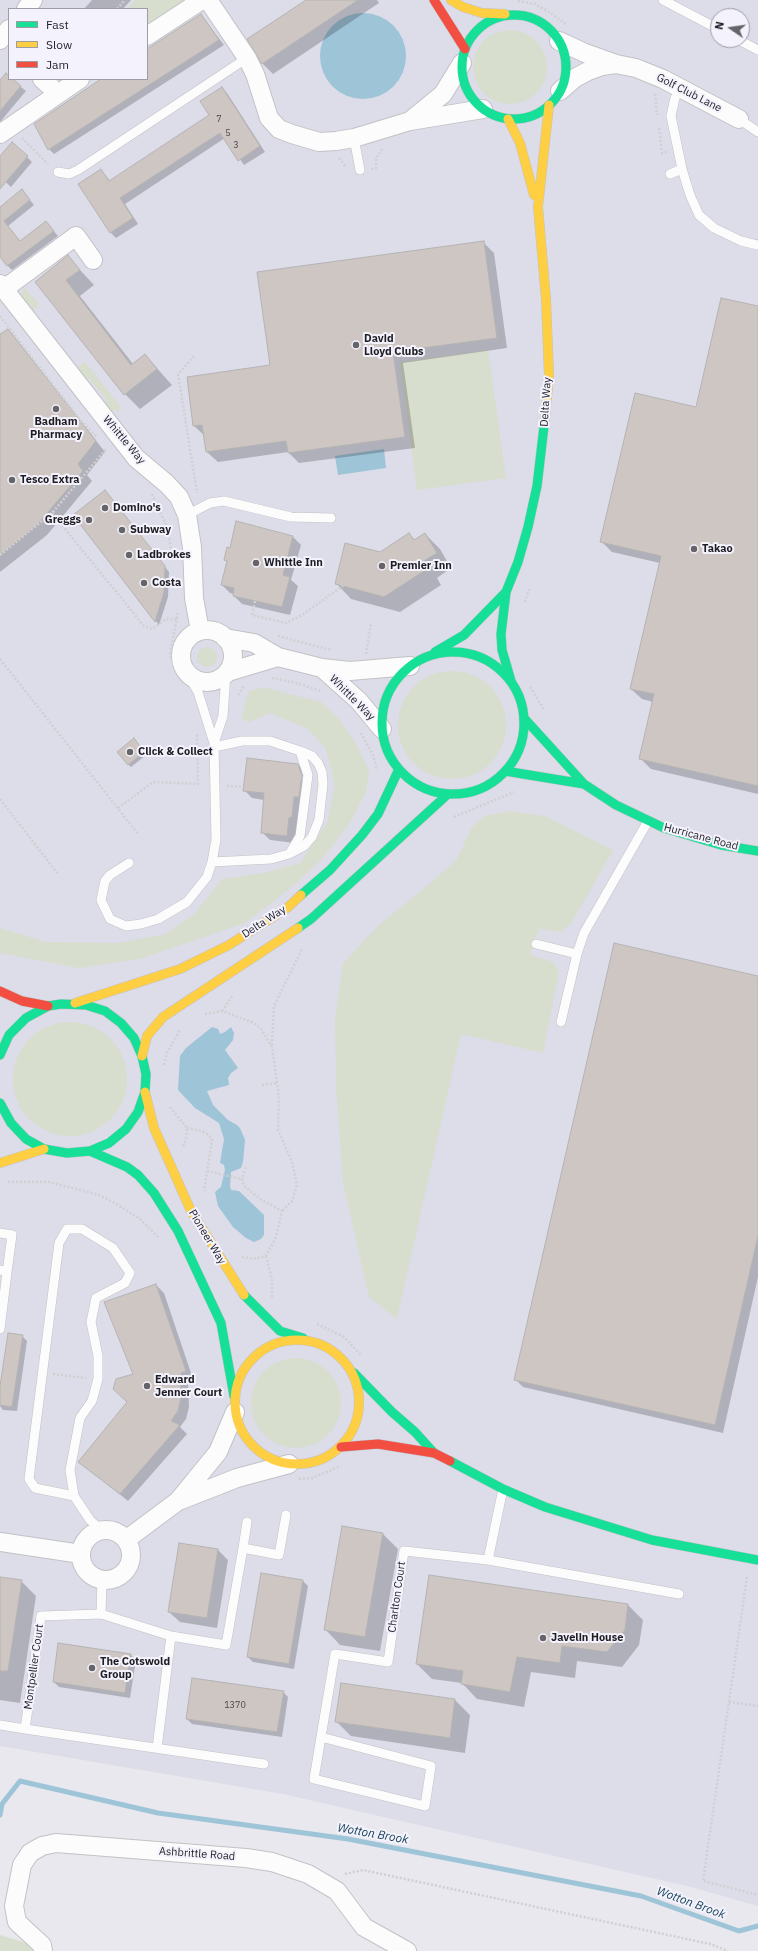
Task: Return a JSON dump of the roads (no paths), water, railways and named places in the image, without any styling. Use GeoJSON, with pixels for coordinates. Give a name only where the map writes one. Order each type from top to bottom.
{"type":"FeatureCollection","features":[{"type":"Feature","properties":{"kind":"street"},"geometry":{"type":"LineString","coordinates":[[27,8],[33,0]]}},
{"type":"Feature","properties":{"kind":"street"},"geometry":{"type":"LineString","coordinates":[[148,35],[202,0]]}},
{"type":"Feature","properties":{"kind":"street"},"geometry":{"type":"LineString","coordinates":[[208,0],[247,58],[255,74],[270,118],[279,129],[304,139],[319,142],[354,138],[410,121],[483,109]]}},
{"type":"Feature","properties":{"kind":"street"},"geometry":{"type":"LineString","coordinates":[[434,0],[463,56],[463,81],[471,96],[483,109],[508,119],[523,118],[537,113],[554,98],[565,75],[565,58],[559,41],[548,28],[535,19],[520,15],[482,13],[463,7],[451,0]]}},
{"type":"Feature","properties":{"kind":"street"},"geometry":{"type":"LineString","coordinates":[[410,121],[443,94],[471,37],[481,26],[493,19],[506,15],[520,15]]}},
{"type":"Feature","properties":{"kind":"street"},"geometry":{"type":"LineString","coordinates":[[8,30],[0,41],[8,49]]}},
{"type":"Feature","properties":{"kind":"street","name":"Golf Club Lane"},"geometry":{"type":"LineString","coordinates":[[559,41],[616,64],[636,68],[680,87],[739,119]]}},
{"type":"Feature","properties":{"kind":"street","name":"Golf Club Lane"},"geometry":{"type":"LineString","coordinates":[[554,98],[575,78],[602,66],[616,64]]}},
{"type":"Feature","properties":{"kind":"street"},"geometry":{"type":"LineString","coordinates":[[43,80],[51,87],[55,95]]}},
{"type":"Feature","properties":{"kind":"street"},"geometry":{"type":"LineString","coordinates":[[5,130],[78,80]]}},
{"type":"Feature","properties":{"kind":"street","name":"Delta Way"},"geometry":{"type":"LineString","coordinates":[[538,207],[554,98]]}},
{"type":"Feature","properties":{"kind":"street","name":"Delta Way"},"geometry":{"type":"LineString","coordinates":[[508,119],[520,143],[538,207],[546,299],[548,382],[543,440],[528,527],[518,562],[506,592],[501,634],[502,650],[511,681]]}},
{"type":"Feature","properties":{"kind":"street","name":"Whittle Way"},"geometry":{"type":"LineString","coordinates":[[93,260],[76,236],[2,287],[136,458],[167,484],[179,497],[187,515],[192,547],[194,598],[200,631]]}},
{"type":"Feature","properties":{"kind":"street","name":"Delta Way"},"geometry":{"type":"LineString","coordinates":[[431,655],[464,635],[506,592]]}},
{"type":"Feature","properties":{"kind":"street"},"geometry":{"type":"LineString","coordinates":[[227,673],[233,658],[232,651],[225,638],[214,631],[200,631],[187,639],[183,646],[182,661],[184,676],[200,681],[207,682],[220,679],[227,673],[278,657]]}},
{"type":"Feature","properties":{"kind":"street","name":"Whittle Way"},"geometry":{"type":"LineString","coordinates":[[225,638],[254,643],[278,657],[322,668],[350,671],[410,666]]}},
{"type":"Feature","properties":{"kind":"street"},"geometry":{"type":"LineString","coordinates":[[453,651],[475,655],[495,665],[511,681],[520,698],[524,718],[523,737],[516,756],[505,771],[488,784],[468,792],[448,794],[429,790],[413,781],[398,769],[387,750],[382,729],[384,705],[393,683],[410,666],[431,655],[453,651]]}},
{"type":"Feature","properties":{"kind":"street","name":"Whittle Way"},"geometry":{"type":"LineString","coordinates":[[322,668],[359,701],[382,729]]}},
{"type":"Feature","properties":{"kind":"street","name":"Hurricane Road"},"geometry":{"type":"LineString","coordinates":[[524,718],[584,784],[616,805],[664,828],[721,845],[758,851]]}},
{"type":"Feature","properties":{"kind":"street","name":"Delta Way"},"geometry":{"type":"LineString","coordinates":[[74,1003],[131,986],[180,969],[229,945],[287,908],[330,870],[362,835],[378,814],[398,769]]}},
{"type":"Feature","properties":{"kind":"street","name":"Hurricane Road"},"geometry":{"type":"LineString","coordinates":[[505,771],[584,784]]}},
{"type":"Feature","properties":{"kind":"street"},"geometry":{"type":"LineString","coordinates":[[142,1056],[147,1036],[163,1017],[311,919],[448,794]]}},
{"type":"Feature","properties":{"kind":"street"},"geometry":{"type":"LineString","coordinates":[[0,991],[22,1001],[48,1006],[74,1003],[105,1011],[122,1023],[134,1038],[142,1056],[146,1074],[144,1092],[138,1112],[126,1129],[109,1143],[90,1151],[67,1153],[44,1149],[26,1138],[11,1124],[0,1105]]}},
{"type":"Feature","properties":{"kind":"street"},"geometry":{"type":"LineString","coordinates":[[0,1055],[9,1035],[26,1018],[48,1006]]}},
{"type":"Feature","properties":{"kind":"street","name":"Pioneer Way"},"geometry":{"type":"LineString","coordinates":[[144,1092],[154,1128],[191,1211],[232,1278],[244,1295],[280,1331],[318,1343]]}},
{"type":"Feature","properties":{"kind":"street"},"geometry":{"type":"LineString","coordinates":[[0,1163],[44,1149]]}},
{"type":"Feature","properties":{"kind":"street","name":"Pioneer Way"},"geometry":{"type":"LineString","coordinates":[[90,1151],[127,1167],[138,1175],[154,1193],[178,1231],[220,1323],[235,1405]]}},
{"type":"Feature","properties":{"kind":"street"},"geometry":{"type":"LineString","coordinates":[[127,1539],[178,1501],[218,1452],[235,1405],[237,1384],[243,1371],[263,1350],[275,1344],[290,1340],[304,1340],[318,1343],[336,1354],[392,1412],[415,1432],[434,1453]]}},
{"type":"Feature","properties":{"kind":"street"},"geometry":{"type":"LineString","coordinates":[[178,1501],[237,1478],[293,1472],[303,1464],[317,1461],[330,1455],[341,1447],[351,1433],[357,1418],[359,1406],[357,1384],[350,1369]]}},
{"type":"Feature","properties":{"kind":"street"},"geometry":{"type":"LineString","coordinates":[[235,1405],[242,1431],[254,1447],[293,1472]]}},
{"type":"Feature","properties":{"kind":"street"},"geometry":{"type":"LineString","coordinates":[[341,1447],[378,1444],[434,1453],[503,1489],[546,1507],[652,1540],[754,1560]]}},
{"type":"Feature","properties":{"kind":"street"},"geometry":{"type":"LineString","coordinates":[[101,1530],[115,1531],[127,1539],[132,1553],[128,1568],[117,1578],[102,1580],[95,1578],[84,1568],[81,1554],[82,1546],[87,1539],[101,1530]]}},
{"type":"Feature","properties":{"kind":"street"},"geometry":{"type":"LineString","coordinates":[[0,1542],[81,1554]]}},
{"type":"Feature","properties":{"kind":"street","name":"Ashbrittle Road"},"geometry":{"type":"LineString","coordinates":[[43,1951],[42,1945],[17,1922],[14,1906],[22,1865],[30,1853],[42,1846],[56,1843],[246,1858],[272,1862],[308,1874],[337,1891],[364,1927],[407,1951]]}},
{"type":"Feature","properties":{"kind":"lane"},"geometry":{"type":"LineString","coordinates":[[663,0],[710,25]]}},
{"type":"Feature","properties":{"kind":"lane"},"geometry":{"type":"LineString","coordinates":[[58,172],[69,174],[78,170],[247,58]]}},
{"type":"Feature","properties":{"kind":"lane"},"geometry":{"type":"LineString","coordinates":[[680,87],[675,98],[671,116],[682,169],[690,195],[699,215],[714,228],[741,241],[758,245]]}},
{"type":"Feature","properties":{"kind":"lane","name":"Golf Club Lane"},"geometry":{"type":"LineString","coordinates":[[739,119],[758,132]]}},
{"type":"Feature","properties":{"kind":"lane"},"geometry":{"type":"LineString","coordinates":[[354,138],[360,170]]}},
{"type":"Feature","properties":{"kind":"lane"},"geometry":{"type":"LineString","coordinates":[[670,174],[682,169]]}},
{"type":"Feature","properties":{"kind":"lane"},"geometry":{"type":"LineString","coordinates":[[187,515],[210,503],[224,501],[291,517],[332,518]]}},
{"type":"Feature","properties":{"kind":"lane"},"geometry":{"type":"LineString","coordinates":[[214,745],[223,716],[227,673]]}},
{"type":"Feature","properties":{"kind":"lane"},"geometry":{"type":"LineString","coordinates":[[129,863],[116,870],[107,878],[102,889],[101,900],[110,919],[126,926],[141,924],[158,919],[187,902],[207,877],[212,862],[216,840],[214,745],[198,692],[184,676]]}},
{"type":"Feature","properties":{"kind":"lane"},"geometry":{"type":"LineString","coordinates":[[212,862],[271,859],[289,854],[304,846],[312,837],[316,829],[323,784],[322,772],[318,763],[312,756],[300,751],[270,741],[242,740],[214,745]]}},
{"type":"Feature","properties":{"kind":"lane"},"geometry":{"type":"LineString","coordinates":[[289,854],[300,836],[308,775],[300,751]]}},
{"type":"Feature","properties":{"kind":"lane"},"geometry":{"type":"LineString","coordinates":[[561,1022],[577,954],[584,933],[648,821]]}},
{"type":"Feature","properties":{"kind":"lane"},"geometry":{"type":"LineString","coordinates":[[536,944],[577,954]]}},
{"type":"Feature","properties":{"kind":"lane"},"geometry":{"type":"LineString","coordinates":[[74,1496],[35,1488],[29,1479],[59,1243],[67,1229],[82,1229],[114,1248],[130,1273],[125,1283],[96,1298],[91,1322],[98,1356],[98,1379],[92,1400],[80,1418],[70,1470],[74,1496],[90,1520],[101,1530]]}},
{"type":"Feature","properties":{"kind":"lane"},"geometry":{"type":"LineString","coordinates":[[0,1233],[12,1235],[4,1271],[0,1329]]}},
{"type":"Feature","properties":{"kind":"lane"},"geometry":{"type":"LineString","coordinates":[[503,1489],[488,1560],[679,1594]]}},
{"type":"Feature","properties":{"kind":"lane"},"geometry":{"type":"LineString","coordinates":[[243,1548],[280,1555],[286,1515]]}},
{"type":"Feature","properties":{"kind":"lane","name":"Montpellier Court"},"geometry":{"type":"LineString","coordinates":[[25,1729],[41,1616],[101,1614],[171,1636],[226,1645],[247,1522]]}},
{"type":"Feature","properties":{"kind":"lane","name":"Charlton Court"},"geometry":{"type":"LineString","coordinates":[[321,1737],[431,1766],[425,1806],[314,1779],[321,1737],[335,1654],[388,1662],[404,1551],[488,1560]]}},
{"type":"Feature","properties":{"kind":"lane"},"geometry":{"type":"LineString","coordinates":[[101,1614],[102,1580]]}},
{"type":"Feature","properties":{"kind":"lane"},"geometry":{"type":"LineString","coordinates":[[157,1748],[171,1636]]}},
{"type":"Feature","properties":{"kind":"lane"},"geometry":{"type":"LineString","coordinates":[[0,1725],[264,1764]]}},
{"type":"Feature","properties":{"kind":"water"},"geometry":{"type":"Polygon","coordinates":[[[363,13],[379,17],[393,26],[402,40],[406,56],[402,72],[393,86],[379,95],[363,99],[347,95],[333,86],[324,72],[320,56],[324,40],[333,26],[347,17],[363,13]]]}},
{"type":"Feature","properties":{"kind":"water"},"geometry":{"type":"Polygon","coordinates":[[[384,449],[386,468],[338,475],[335,456],[384,449]]]}},
{"type":"Feature","properties":{"kind":"water"},"geometry":{"type":"Polygon","coordinates":[[[212,1027],[218,1029],[220,1034],[231,1027],[234,1033],[233,1040],[225,1050],[238,1068],[231,1073],[228,1078],[229,1085],[207,1091],[213,1105],[228,1120],[240,1128],[245,1140],[243,1162],[241,1168],[231,1172],[230,1186],[231,1190],[239,1191],[264,1215],[264,1235],[261,1239],[254,1242],[246,1238],[233,1227],[218,1206],[215,1192],[221,1187],[225,1170],[224,1165],[220,1163],[224,1139],[219,1123],[195,1108],[178,1090],[180,1056],[186,1048],[212,1027]]]}},
{"type":"Feature","properties":{"kind":"waterway","name":"Wotton Brook"},"geometry":{"type":"LineString","coordinates":[[0,1815],[2,1804],[20,1781],[158,1813],[348,1839],[641,1896],[739,1931],[758,1926]]}},
{"type":"Feature","properties":{"kind":"place","name":"David Lloyd Clubs"},"geometry":{"type":"Point","coordinates":[356,345]}},
{"type":"Feature","properties":{"kind":"place","name":"Badham Pharmacy"},"geometry":{"type":"Point","coordinates":[56,409]}},
{"type":"Feature","properties":{"kind":"place","name":"Tesco Extra"},"geometry":{"type":"Point","coordinates":[12,480]}},
{"type":"Feature","properties":{"kind":"place","name":"Domino's"},"geometry":{"type":"Point","coordinates":[105,508]}},
{"type":"Feature","properties":{"kind":"place","name":"Greggs"},"geometry":{"type":"Point","coordinates":[89,520]}},
{"type":"Feature","properties":{"kind":"place","name":"Subway"},"geometry":{"type":"Point","coordinates":[122,530]}},
{"type":"Feature","properties":{"kind":"place","name":"Takao"},"geometry":{"type":"Point","coordinates":[694,549]}},
{"type":"Feature","properties":{"kind":"place","name":"Ladbrokes"},"geometry":{"type":"Point","coordinates":[129,555]}},
{"type":"Feature","properties":{"kind":"place","name":"Whittle Inn"},"geometry":{"type":"Point","coordinates":[256,563]}},
{"type":"Feature","properties":{"kind":"place","name":"Premier Inn"},"geometry":{"type":"Point","coordinates":[382,566]}},
{"type":"Feature","properties":{"kind":"place","name":"Costa"},"geometry":{"type":"Point","coordinates":[144,583]}},
{"type":"Feature","properties":{"kind":"place","name":"Click & Collect"},"geometry":{"type":"Point","coordinates":[130,752]}},
{"type":"Feature","properties":{"kind":"place","name":"Edward Jenner Court"},"geometry":{"type":"Point","coordinates":[147,1386]}},
{"type":"Feature","properties":{"kind":"place","name":"Javelin House"},"geometry":{"type":"Point","coordinates":[543,1638]}},
{"type":"Feature","properties":{"kind":"place","name":"The Cotswold Group"},"geometry":{"type":"Point","coordinates":[92,1668]}}]}
